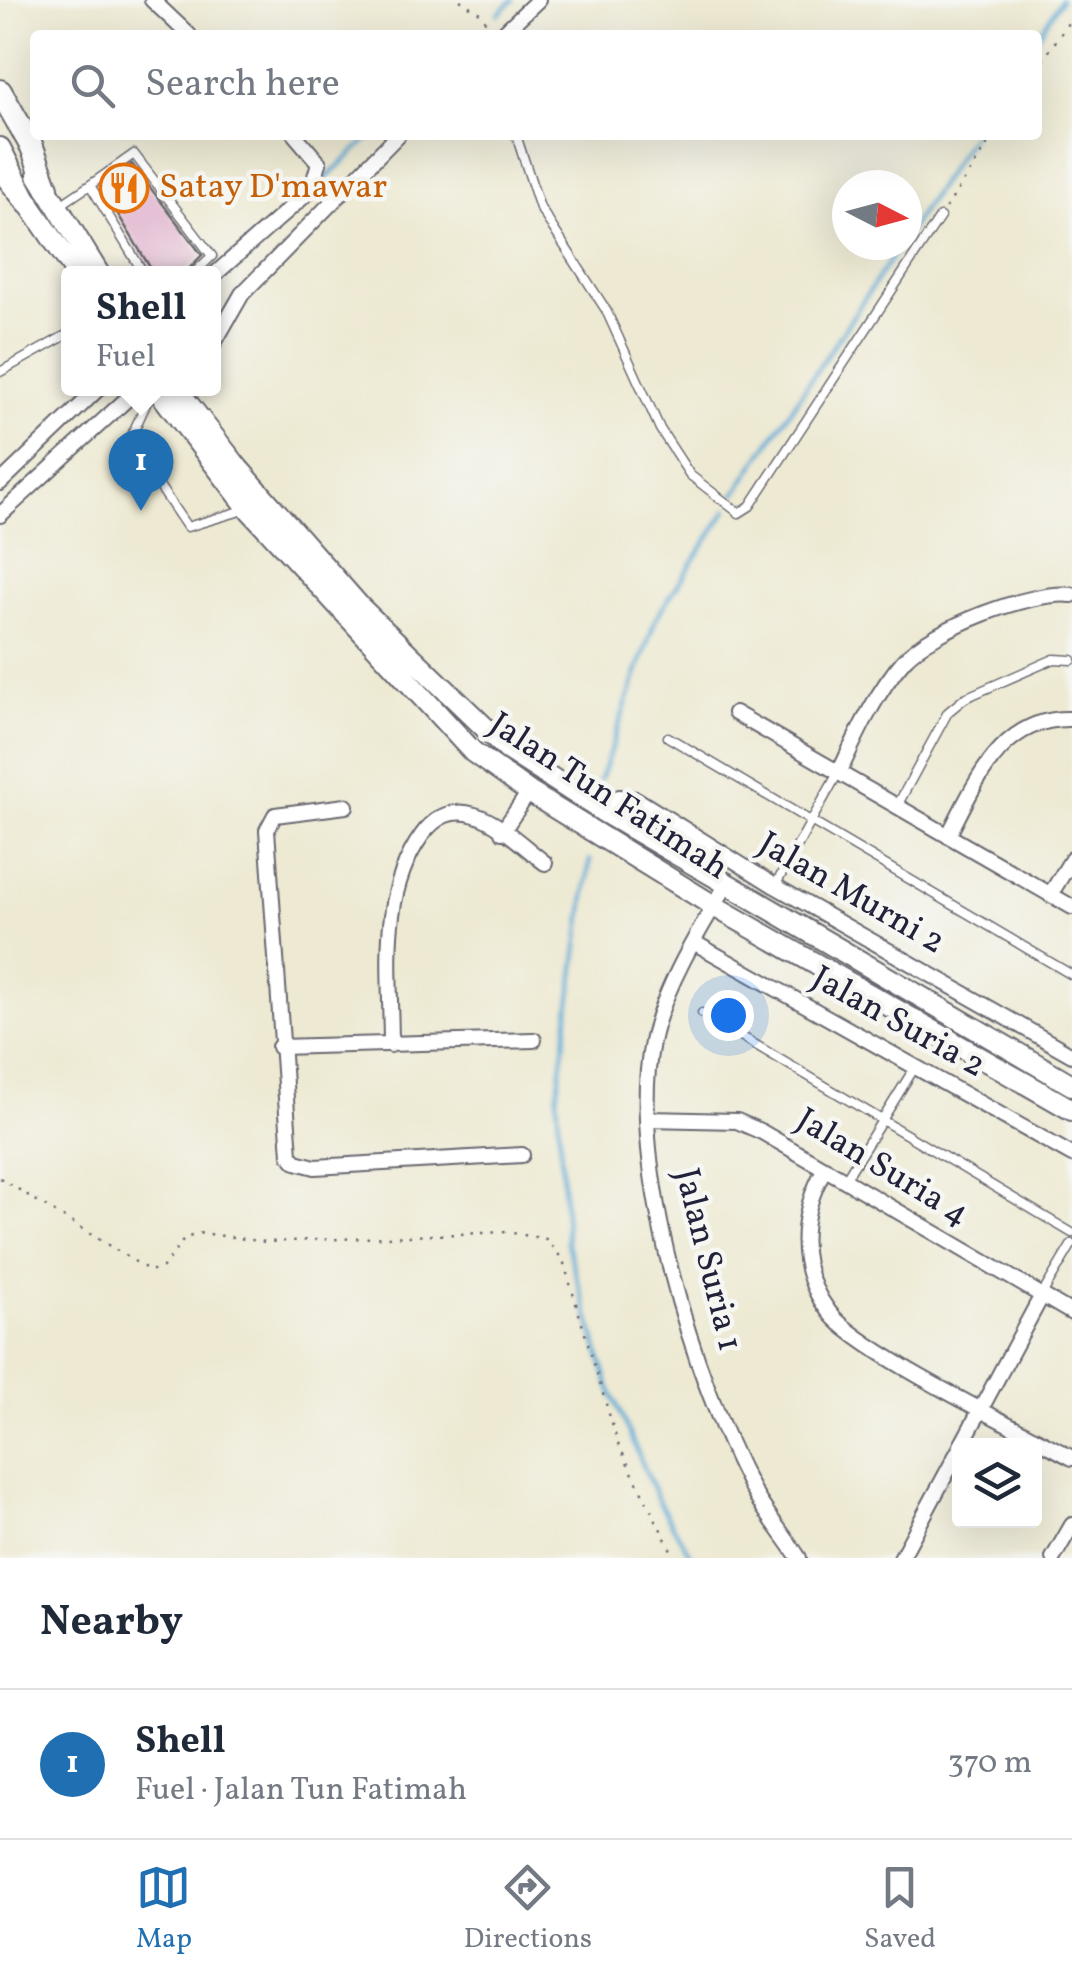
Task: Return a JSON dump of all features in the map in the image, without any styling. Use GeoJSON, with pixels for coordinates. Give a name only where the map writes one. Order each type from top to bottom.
{"type":"FeatureCollection","features":[{"type":"Feature","properties":{"kind":"main road"},"geometry":{"type":"LineString","coordinates":[[0,92],[32,147],[53,197]]}},
{"type":"Feature","properties":{"kind":"main road"},"geometry":{"type":"LineString","coordinates":[[0,114],[94,266]]}},
{"type":"Feature","properties":{"kind":"main road"},"geometry":{"type":"LineString","coordinates":[[0,148],[28,203]]}},
{"type":"Feature","properties":{"kind":"main road"},"geometry":{"type":"LineString","coordinates":[[0,168],[71,266]]}},
{"type":"Feature","properties":{"kind":"main road","name":"Jalan Tun Fatimah"},"geometry":{"type":"LineString","coordinates":[[160,396],[248,509],[457,736],[528,792],[714,906],[1072,1110]]}},
{"type":"Feature","properties":{"kind":"main road","name":"Jalan Tun Fatimah"},"geometry":{"type":"LineString","coordinates":[[182,396],[238,468],[361,608],[473,720],[526,763],[1072,1084]]}},
{"type":"Feature","properties":{"kind":"street"},"geometry":{"type":"LineString","coordinates":[[152,0],[184,30]]}},
{"type":"Feature","properties":{"kind":"street"},"geometry":{"type":"LineString","coordinates":[[499,30],[538,0]]}},
{"type":"Feature","properties":{"kind":"street"},"geometry":{"type":"LineString","coordinates":[[221,268],[311,190],[319,164],[299,140]]}},
{"type":"Feature","properties":{"kind":"street"},"geometry":{"type":"LineString","coordinates":[[221,331],[242,294],[393,140]]}},
{"type":"Feature","properties":{"kind":"street"},"geometry":{"type":"LineString","coordinates":[[0,483],[91,396]]}},
{"type":"Feature","properties":{"kind":"street"},"geometry":{"type":"LineString","coordinates":[[0,515],[130,396]]}},
{"type":"Feature","properties":{"kind":"street"},"geometry":{"type":"LineString","coordinates":[[838,772],[867,715],[897,669],[918,648],[1018,599],[1072,595]]}},
{"type":"Feature","properties":{"kind":"street"},"geometry":{"type":"LineString","coordinates":[[735,713],[1072,907]]}},
{"type":"Feature","properties":{"kind":"street"},"geometry":{"type":"LineString","coordinates":[[948,836],[993,753],[1035,724],[1072,718]]}},
{"type":"Feature","properties":{"kind":"street"},"geometry":{"type":"LineString","coordinates":[[502,832],[528,792]]}},
{"type":"Feature","properties":{"kind":"street","name":"Jalan Murni 2"},"geometry":{"type":"LineString","coordinates":[[604,812],[618,797],[636,799],[774,886],[1072,1055]]}},
{"type":"Feature","properties":{"kind":"street"},"geometry":{"type":"LineString","coordinates":[[346,806],[285,811],[269,821],[279,1048],[288,1146],[296,1162],[316,1167],[522,1154]]}},
{"type":"Feature","properties":{"kind":"street"},"geometry":{"type":"LineString","coordinates":[[391,1045],[393,894],[411,850],[432,821],[463,812],[481,816],[545,863]]}},
{"type":"Feature","properties":{"kind":"street"},"geometry":{"type":"LineString","coordinates":[[1050,894],[1072,859]]}},
{"type":"Feature","properties":{"kind":"street","name":"Jalan Suria 1"},"geometry":{"type":"LineString","coordinates":[[727,884],[695,943],[652,1039],[647,1079],[654,1188],[669,1260],[707,1384],[752,1490],[800,1558]]}},
{"type":"Feature","properties":{"kind":"street","name":"Jalan Suria 2"},"geometry":{"type":"LineString","coordinates":[[695,943],[1072,1154]]}},
{"type":"Feature","properties":{"kind":"street"},"geometry":{"type":"LineString","coordinates":[[279,1048],[534,1040]]}},
{"type":"Feature","properties":{"kind":"street","name":"Jalan Suria 4"},"geometry":{"type":"LineString","coordinates":[[649,1120],[737,1121],[846,1180],[1072,1313]]}},
{"type":"Feature","properties":{"kind":"street"},"geometry":{"type":"LineString","coordinates":[[825,1168],[808,1198],[802,1226],[808,1260],[826,1307],[881,1352],[1072,1458]]}},
{"type":"Feature","properties":{"kind":"street"},"geometry":{"type":"LineString","coordinates":[[965,1438],[1041,1297]]}},
{"type":"Feature","properties":{"kind":"street"},"geometry":{"type":"LineString","coordinates":[[901,1558],[952,1462]]}},
{"type":"Feature","properties":{"kind":"street"},"geometry":{"type":"LineString","coordinates":[[1053,1558],[1072,1525]]}},
{"type":"Feature","properties":{"kind":"lane"},"geometry":{"type":"LineString","coordinates":[[518,140],[540,208],[606,310],[660,429],[690,474],[739,514],[750,506],[940,217]]}},
{"type":"Feature","properties":{"kind":"lane"},"geometry":{"type":"LineString","coordinates":[[53,197],[90,184],[134,154],[212,256],[201,266]]}},
{"type":"Feature","properties":{"kind":"lane"},"geometry":{"type":"LineString","coordinates":[[90,184],[139,266]]}},
{"type":"Feature","properties":{"kind":"lane"},"geometry":{"type":"LineString","coordinates":[[0,372],[61,338]]}},
{"type":"Feature","properties":{"kind":"lane"},"geometry":{"type":"LineString","coordinates":[[150,396],[129,441],[187,527],[248,509]]}},
{"type":"Feature","properties":{"kind":"lane"},"geometry":{"type":"LineString","coordinates":[[896,806],[948,712],[964,698],[1054,659],[1072,660]]}},
{"type":"Feature","properties":{"kind":"lane"},"geometry":{"type":"LineString","coordinates":[[668,737],[1072,975]]}},
{"type":"Feature","properties":{"kind":"lane"},"geometry":{"type":"LineString","coordinates":[[774,886],[838,772]]}},
{"type":"Feature","properties":{"kind":"lane"},"geometry":{"type":"LineString","coordinates":[[702,1013],[1072,1233]]}},
{"type":"Feature","properties":{"kind":"lane"},"geometry":{"type":"LineString","coordinates":[[846,1180],[915,1066]]}},
{"type":"Feature","properties":{"kind":"lane"},"geometry":{"type":"LineString","coordinates":[[1041,1297],[1072,1244]]}},
{"type":"Feature","properties":{"kind":"path"},"geometry":{"type":"LineString","coordinates":[[460,0],[494,30]]}},
{"type":"Feature","properties":{"kind":"path"},"geometry":{"type":"LineString","coordinates":[[1042,62],[1072,17]]}},
{"type":"Feature","properties":{"kind":"path"},"geometry":{"type":"LineString","coordinates":[[940,217],[991,140]]}},
{"type":"Feature","properties":{"kind":"path"},"geometry":{"type":"LineString","coordinates":[[0,1178],[150,1270],[163,1267],[185,1238],[202,1233],[266,1242],[507,1232],[546,1238],[563,1260],[584,1342],[618,1444],[675,1558]]}},
{"type":"Feature","properties":{"kind":"building"},"geometry":{"type":"Polygon","coordinates":[[[132,164],[202,255],[192,266],[149,266],[101,186],[132,164]]]}},
{"type":"Feature","properties":{"kind":"waterway"},"geometry":{"type":"LineString","coordinates":[[498,14],[513,0]]}},
{"type":"Feature","properties":{"kind":"waterway"},"geometry":{"type":"LineString","coordinates":[[1042,30],[1061,0]]}},
{"type":"Feature","properties":{"kind":"waterway"},"geometry":{"type":"LineString","coordinates":[[319,185],[367,140]]}},
{"type":"Feature","properties":{"kind":"waterway"},"geometry":{"type":"LineString","coordinates":[[922,211],[969,140]]}},
{"type":"Feature","properties":{"kind":"waterway"},"geometry":{"type":"LineString","coordinates":[[735,494],[890,260]]}},
{"type":"Feature","properties":{"kind":"waterway"},"geometry":{"type":"LineString","coordinates":[[600,780],[656,618],[727,510]]}},
{"type":"Feature","properties":{"kind":"waterway"},"geometry":{"type":"LineString","coordinates":[[590,860],[557,1098],[567,1244],[608,1384],[659,1502],[692,1558]]}},
{"type":"Feature","properties":{"kind":"place","name":"Satay D'mawar"},"geometry":{"type":"Point","coordinates":[124,188]}},
{"type":"Feature","properties":{"kind":"place","name":"Shell"},"geometry":{"type":"Point","coordinates":[141,511]}}]}
